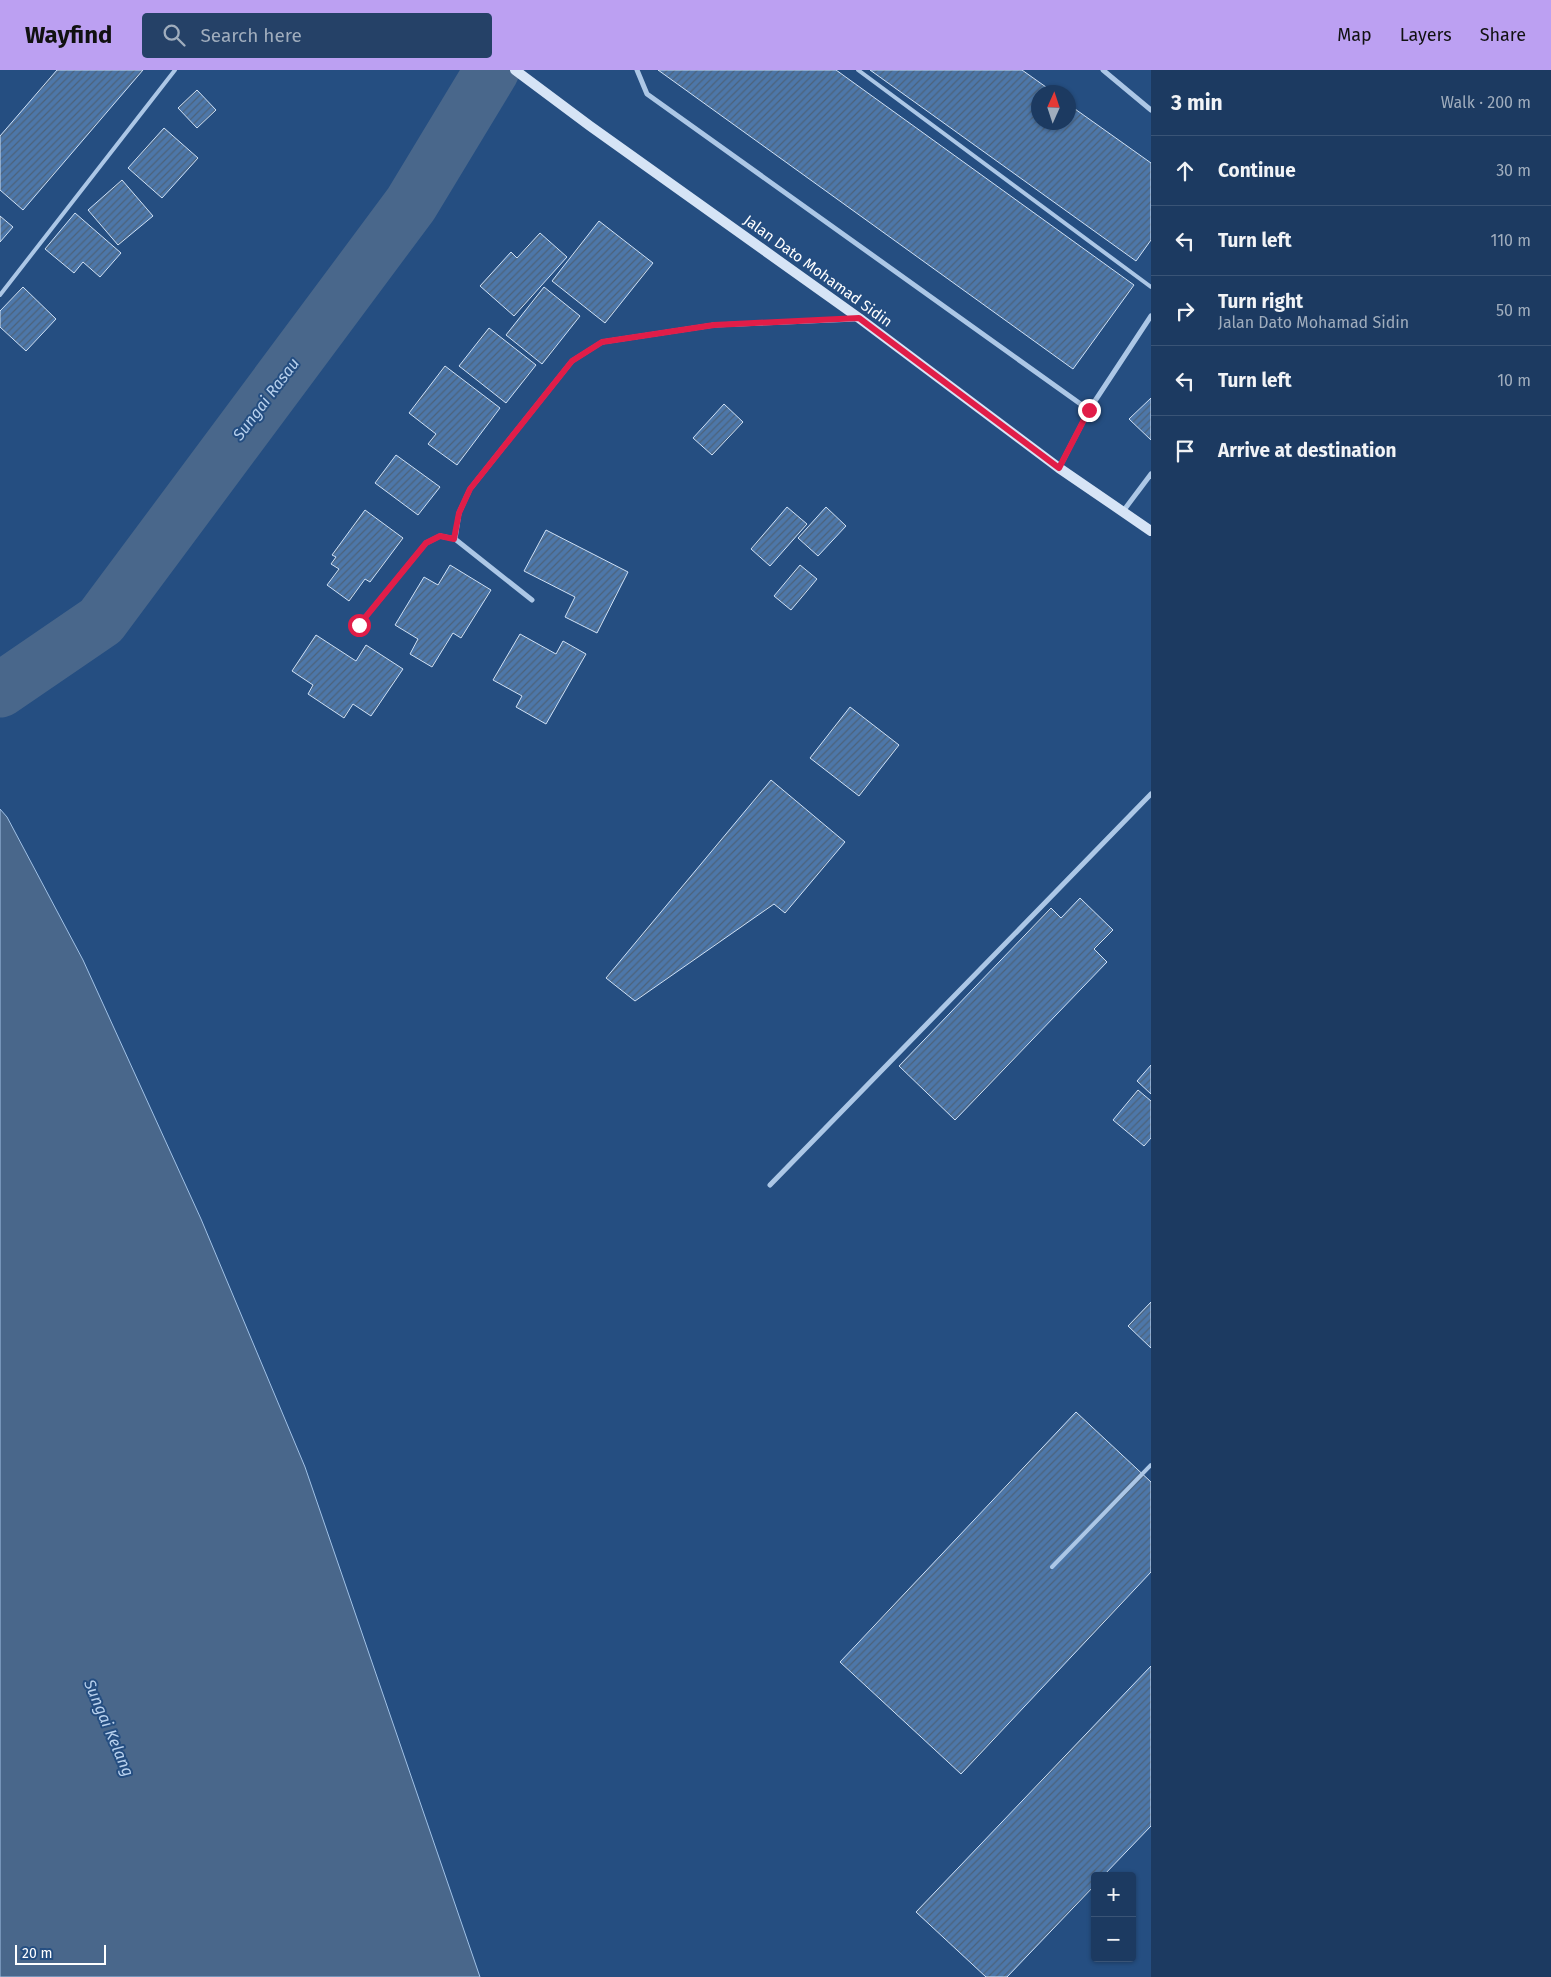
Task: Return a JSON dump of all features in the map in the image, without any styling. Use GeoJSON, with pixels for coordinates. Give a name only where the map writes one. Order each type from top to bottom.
{"type":"FeatureCollection","features":[{"type":"Feature","properties":{"kind":"main road","name":"Jalan Dato Mohamad Sidin"},"geometry":{"type":"LineString","coordinates":[[515,70],[590,126],[859,318],[1059,468],[1124,510],[1151,531]]}},
{"type":"Feature","properties":{"kind":"street"},"geometry":{"type":"LineString","coordinates":[[638,70],[647,94],[1089,410]]}},
{"type":"Feature","properties":{"kind":"street"},"geometry":{"type":"LineString","coordinates":[[1103,70],[1151,110]]}},
{"type":"Feature","properties":{"kind":"street"},"geometry":{"type":"LineString","coordinates":[[1059,468],[1089,410],[1151,316]]}},
{"type":"Feature","properties":{"kind":"street"},"geometry":{"type":"LineString","coordinates":[[454,539],[459,513],[470,489],[572,361],[602,342],[714,325],[859,318]]}},
{"type":"Feature","properties":{"kind":"street"},"geometry":{"type":"LineString","coordinates":[[1124,510],[1151,474]]}},
{"type":"Feature","properties":{"kind":"street"},"geometry":{"type":"LineString","coordinates":[[359,625],[426,543],[440,536],[454,539],[532,600]]}},
{"type":"Feature","properties":{"kind":"street"},"geometry":{"type":"LineString","coordinates":[[770,1184],[1151,794]]}},
{"type":"Feature","properties":{"kind":"lane"},"geometry":{"type":"LineString","coordinates":[[0,295],[175,70]]}},
{"type":"Feature","properties":{"kind":"lane"},"geometry":{"type":"LineString","coordinates":[[858,70],[1151,286]]}},
{"type":"Feature","properties":{"kind":"lane"},"geometry":{"type":"LineString","coordinates":[[1052,1567],[1151,1465]]}},
{"type":"Feature","properties":{"kind":"water","name":"Sungai Kelang"},"geometry":{"type":"Polygon","coordinates":[[[0,809],[7,817],[83,960],[201,1219],[305,1467],[480,1977],[0,1977],[0,809]]]}},
{"type":"Feature","properties":{"kind":"building"},"geometry":{"type":"Polygon","coordinates":[[[57,70],[143,70],[23,210],[0,190],[0,136],[57,70]]]}},
{"type":"Feature","properties":{"kind":"building"},"geometry":{"type":"Polygon","coordinates":[[[658,70],[836,70],[1134,285],[1073,369],[658,70]]]}},
{"type":"Feature","properties":{"kind":"building"},"geometry":{"type":"Polygon","coordinates":[[[870,70],[1022,70],[1043,85],[1031,85],[1031,130],[1076,130],[1076,110],[1151,163],[1151,240],[1136,261],[870,70]]]}},
{"type":"Feature","properties":{"kind":"building"},"geometry":{"type":"Polygon","coordinates":[[[197,90],[216,110],[197,128],[178,108],[197,90]]]}},
{"type":"Feature","properties":{"kind":"building"},"geometry":{"type":"Polygon","coordinates":[[[164,128],[198,158],[162,198],[128,168],[164,128]]]}},
{"type":"Feature","properties":{"kind":"building"},"geometry":{"type":"Polygon","coordinates":[[[122,180],[153,216],[118,245],[88,210],[122,180]]]}},
{"type":"Feature","properties":{"kind":"building"},"geometry":{"type":"Polygon","coordinates":[[[75,213],[121,253],[100,277],[83,262],[74,273],[45,249],[75,213]]]}},
{"type":"Feature","properties":{"kind":"building"},"geometry":{"type":"Polygon","coordinates":[[[0,216],[13,227],[0,242],[0,216]]]}},
{"type":"Feature","properties":{"kind":"building"},"geometry":{"type":"Polygon","coordinates":[[[599,221],[653,263],[605,323],[552,281],[599,221]]]}},
{"type":"Feature","properties":{"kind":"building"},"geometry":{"type":"Polygon","coordinates":[[[540,233],[567,257],[514,316],[480,286],[511,252],[517,258],[540,233]]]}},
{"type":"Feature","properties":{"kind":"building"},"geometry":{"type":"Polygon","coordinates":[[[23,287],[56,319],[26,351],[0,327],[0,311],[23,287]]]}},
{"type":"Feature","properties":{"kind":"building"},"geometry":{"type":"Polygon","coordinates":[[[544,287],[580,316],[542,364],[506,335],[544,287]]]}},
{"type":"Feature","properties":{"kind":"building"},"geometry":{"type":"Polygon","coordinates":[[[489,328],[536,365],[506,403],[459,366],[489,328]]]}},
{"type":"Feature","properties":{"kind":"building"},"geometry":{"type":"Polygon","coordinates":[[[445,366],[500,408],[457,465],[428,444],[436,434],[409,413],[445,366]]]}},
{"type":"Feature","properties":{"kind":"building"},"geometry":{"type":"Polygon","coordinates":[[[1151,398],[1151,440],[1129,419],[1151,398]]]}},
{"type":"Feature","properties":{"kind":"building"},"geometry":{"type":"Polygon","coordinates":[[[724,404],[743,422],[712,455],[693,438],[724,404]]]}},
{"type":"Feature","properties":{"kind":"building"},"geometry":{"type":"Polygon","coordinates":[[[396,455],[440,487],[418,515],[375,483],[396,455]]]}},
{"type":"Feature","properties":{"kind":"building"},"geometry":{"type":"Polygon","coordinates":[[[787,507],[807,524],[770,566],[751,549],[787,507]]]}},
{"type":"Feature","properties":{"kind":"building"},"geometry":{"type":"Polygon","coordinates":[[[826,507],[846,526],[818,556],[798,538],[826,507]]]}},
{"type":"Feature","properties":{"kind":"building"},"geometry":{"type":"Polygon","coordinates":[[[365,510],[403,538],[370,582],[365,579],[349,601],[327,585],[339,569],[331,564],[336,557],[332,555],[365,510]]]}},
{"type":"Feature","properties":{"kind":"building"},"geometry":{"type":"Polygon","coordinates":[[[546,530],[628,572],[597,633],[565,617],[575,597],[524,571],[546,530]]]}},
{"type":"Feature","properties":{"kind":"building"},"geometry":{"type":"Polygon","coordinates":[[[450,565],[491,590],[461,638],[453,633],[432,667],[410,654],[418,639],[395,625],[424,577],[438,585],[450,565]]]}},
{"type":"Feature","properties":{"kind":"building"},"geometry":{"type":"Polygon","coordinates":[[[800,565],[817,579],[791,610],[774,596],[800,565]]]}},
{"type":"Feature","properties":{"kind":"building"},"geometry":{"type":"Polygon","coordinates":[[[520,634],[556,654],[563,641],[586,654],[546,724],[516,707],[522,696],[493,680],[520,634]]]}},
{"type":"Feature","properties":{"kind":"building"},"geometry":{"type":"Polygon","coordinates":[[[316,635],[356,661],[366,645],[403,669],[371,716],[353,704],[344,718],[308,694],[313,685],[292,671],[316,635]]]}},
{"type":"Feature","properties":{"kind":"building"},"geometry":{"type":"Polygon","coordinates":[[[850,707],[899,745],[859,796],[810,758],[850,707]]]}},
{"type":"Feature","properties":{"kind":"building"},"geometry":{"type":"Polygon","coordinates":[[[771,780],[845,842],[785,913],[774,904],[635,1001],[606,978],[771,780]]]}},
{"type":"Feature","properties":{"kind":"building"},"geometry":{"type":"Polygon","coordinates":[[[1080,898],[1113,930],[1094,949],[1107,962],[955,1120],[899,1066],[1051,908],[1061,918],[1080,898]]]}},
{"type":"Feature","properties":{"kind":"building"},"geometry":{"type":"Polygon","coordinates":[[[1151,1065],[1151,1094],[1137,1081],[1151,1065]]]}},
{"type":"Feature","properties":{"kind":"building"},"geometry":{"type":"Polygon","coordinates":[[[1138,1090],[1151,1101],[1151,1138],[1144,1146],[1113,1120],[1138,1090]]]}},
{"type":"Feature","properties":{"kind":"building"},"geometry":{"type":"Polygon","coordinates":[[[1151,1302],[1151,1348],[1128,1326],[1151,1302]]]}},
{"type":"Feature","properties":{"kind":"building"},"geometry":{"type":"Polygon","coordinates":[[[1076,1412],[1151,1482],[1151,1572],[961,1774],[840,1662],[1076,1412]]]}},
{"type":"Feature","properties":{"kind":"building"},"geometry":{"type":"Polygon","coordinates":[[[1151,1666],[1151,1826],[1107,1872],[1091,1872],[1091,1889],[1007,1977],[986,1977],[916,1912],[1151,1666]]]}},
{"type":"Feature","properties":{"kind":"waterway","name":"Sungai Rasau"},"geometry":{"type":"LineString","coordinates":[[0,690],[101,621],[411,204],[492,70]]}},
{"type":"Feature","properties":{"kind":"route"},"geometry":{"type":"LineString","coordinates":[[359,625],[426,543],[440,536],[454,539],[459,513],[470,489],[572,361],[602,342],[714,325],[859,318],[1059,468],[1089,410]]}}]}
